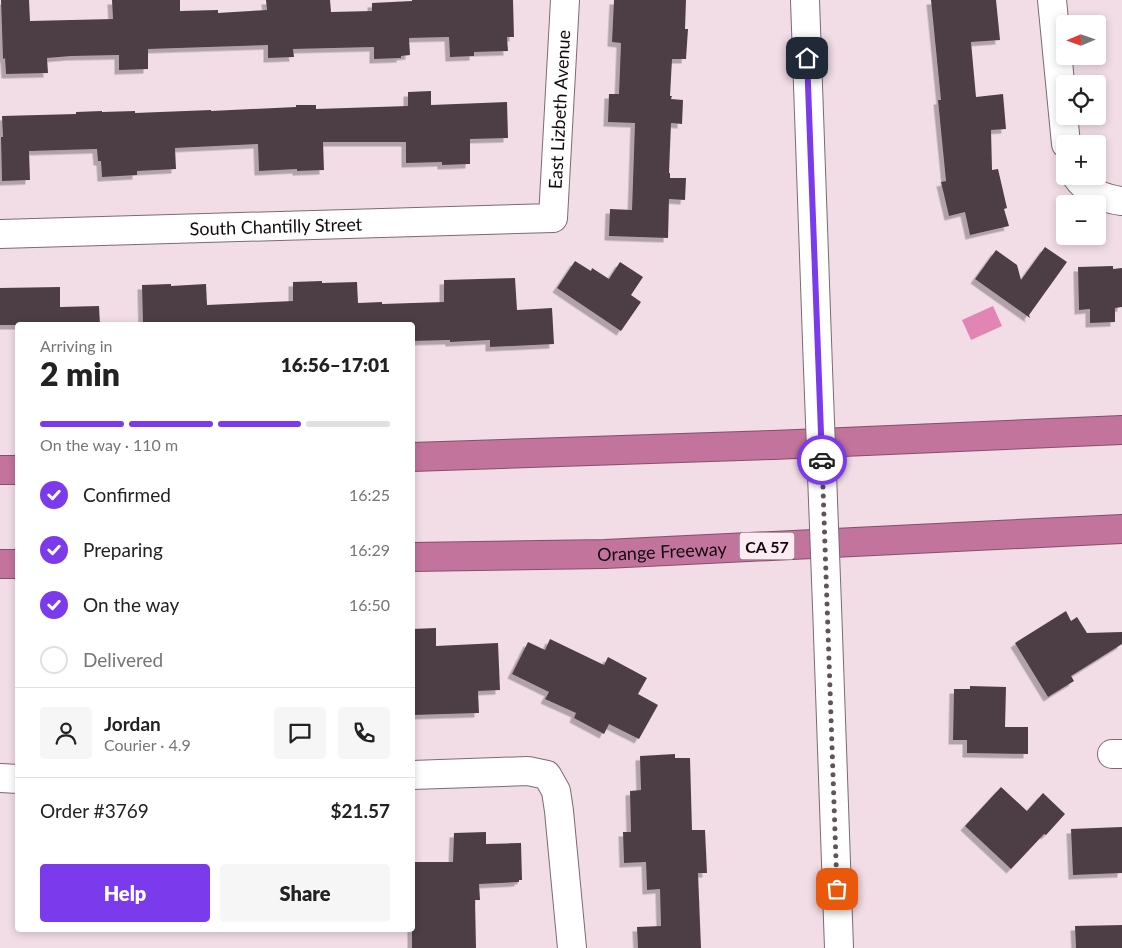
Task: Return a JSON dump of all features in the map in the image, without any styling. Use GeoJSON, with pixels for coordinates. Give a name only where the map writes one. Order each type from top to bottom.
{"type":"FeatureCollection","features":[{"type":"Feature","properties":{"kind":"highway"},"geometry":{"type":"LineString","coordinates":[[415,457],[1122,430]]}},
{"type":"Feature","properties":{"kind":"highway"},"geometry":{"type":"LineString","coordinates":[[0,470],[15,470]]}},
{"type":"Feature","properties":{"kind":"highway","name":"Orange Freeway"},"geometry":{"type":"LineString","coordinates":[[415,557],[605,554],[1122,529]]}},
{"type":"Feature","properties":{"kind":"highway"},"geometry":{"type":"LineString","coordinates":[[0,564],[15,564]]}},
{"type":"Feature","properties":{"kind":"street","name":"East Lizbeth Avenue"},"geometry":{"type":"LineString","coordinates":[[553,218],[565,0]]}},
{"type":"Feature","properties":{"kind":"street"},"geometry":{"type":"LineString","coordinates":[[805,0],[839,948]]}},
{"type":"Feature","properties":{"kind":"street"},"geometry":{"type":"LineString","coordinates":[[1052,0],[1065,135]]}},
{"type":"Feature","properties":{"kind":"street"},"geometry":{"type":"LineString","coordinates":[[1086,185],[1102,196],[1113,200],[1122,200]]}},
{"type":"Feature","properties":{"kind":"street","name":"South Chantilly Street"},"geometry":{"type":"LineString","coordinates":[[0,234],[553,218]]}},
{"type":"Feature","properties":{"kind":"street"},"geometry":{"type":"LineString","coordinates":[[415,775],[528,771],[546,775],[556,791],[572,948]]}},
{"type":"Feature","properties":{"kind":"street"},"geometry":{"type":"LineString","coordinates":[[0,778],[15,779]]}},
{"type":"Feature","properties":{"kind":"shaded area"},"geometry":{"type":"Polygon","coordinates":[[[993,306],[1002,326],[971,340],[962,320],[993,306]]]}},
{"type":"Feature","properties":{"kind":"building"},"geometry":{"type":"Polygon","coordinates":[[[1,0],[29,0],[30,21],[113,19],[112,0],[180,0],[180,11],[218,10],[218,13],[267,10],[266,0],[330,0],[331,12],[372,11],[372,3],[412,0],[513,0],[514,37],[507,37],[508,51],[474,52],[474,56],[450,57],[449,37],[409,38],[410,55],[401,56],[401,58],[374,59],[374,47],[293,49],[294,57],[268,58],[268,45],[148,49],[148,69],[119,70],[119,55],[71,56],[47,58],[48,73],[6,74],[5,58],[3,59],[1,0]]]}},
{"type":"Feature","properties":{"kind":"building"},"geometry":{"type":"Polygon","coordinates":[[[614,0],[686,0],[685,29],[688,29],[686,59],[672,59],[670,96],[672,96],[671,99],[683,100],[682,124],[671,123],[669,173],[670,178],[686,178],[685,200],[669,199],[668,238],[609,236],[610,209],[632,210],[635,123],[608,122],[609,94],[619,94],[621,43],[612,42],[614,0]]]}},
{"type":"Feature","properties":{"kind":"building"},"geometry":{"type":"Polygon","coordinates":[[[931,0],[996,0],[1000,40],[971,42],[976,97],[1003,94],[1006,129],[991,130],[992,170],[998,169],[1007,208],[1004,209],[1009,226],[970,235],[965,212],[949,216],[941,182],[946,181],[938,100],[941,100],[931,0]]]}},
{"type":"Feature","properties":{"kind":"building"},"geometry":{"type":"Polygon","coordinates":[[[431,91],[431,105],[507,102],[508,138],[470,139],[470,164],[442,165],[442,162],[406,163],[406,142],[323,142],[324,170],[259,171],[258,144],[175,148],[176,169],[137,171],[137,175],[102,177],[101,161],[98,161],[97,149],[29,151],[30,180],[2,181],[2,116],[76,114],[76,112],[102,111],[135,111],[135,113],[211,111],[296,107],[296,105],[316,105],[316,109],[408,106],[408,92],[431,91]]]}},
{"type":"Feature","properties":{"kind":"building"},"geometry":{"type":"Polygon","coordinates":[[[1045,247],[1067,262],[1029,315],[1030,318],[975,279],[996,250],[1017,265],[1021,280],[1045,247]]]}},
{"type":"Feature","properties":{"kind":"building"},"geometry":{"type":"Polygon","coordinates":[[[575,261],[591,271],[592,268],[609,279],[620,262],[643,277],[631,295],[641,302],[621,331],[557,288],[575,261]]]}},
{"type":"Feature","properties":{"kind":"building"},"geometry":{"type":"Polygon","coordinates":[[[1113,266],[1113,269],[1122,268],[1122,307],[1115,308],[1115,322],[1090,323],[1090,309],[1079,310],[1078,267],[1113,266]]]}},
{"type":"Feature","properties":{"kind":"building"},"geometry":{"type":"Polygon","coordinates":[[[515,278],[517,310],[552,308],[554,344],[490,347],[490,340],[450,342],[450,340],[415,341],[415,322],[143,322],[142,285],[206,284],[207,305],[293,301],[293,282],[357,282],[358,303],[382,302],[382,304],[444,302],[444,280],[515,278]]]}},
{"type":"Feature","properties":{"kind":"building"},"geometry":{"type":"Polygon","coordinates":[[[60,287],[60,307],[99,306],[100,322],[15,322],[15,325],[0,325],[0,288],[60,287]]]}},
{"type":"Feature","properties":{"kind":"building"},"geometry":{"type":"Polygon","coordinates":[[[1066,611],[1071,621],[1077,617],[1087,633],[1122,632],[1122,644],[1071,676],[1074,681],[1048,697],[1015,643],[1066,611]]]}},
{"type":"Feature","properties":{"kind":"building"},"geometry":{"type":"Polygon","coordinates":[[[436,628],[436,646],[498,643],[500,690],[478,691],[479,713],[415,715],[415,629],[436,628]]]}},
{"type":"Feature","properties":{"kind":"building"},"geometry":{"type":"Polygon","coordinates":[[[550,639],[604,665],[608,657],[647,678],[638,694],[658,705],[639,739],[609,724],[604,734],[574,718],[576,713],[545,699],[549,692],[512,674],[528,642],[545,650],[550,639]]]}},
{"type":"Feature","properties":{"kind":"building"},"geometry":{"type":"Polygon","coordinates":[[[970,686],[1006,687],[1005,727],[1028,727],[1028,754],[967,753],[967,740],[953,740],[954,689],[970,689],[970,686]]]}},
{"type":"Feature","properties":{"kind":"building"},"geometry":{"type":"Polygon","coordinates":[[[675,754],[675,758],[690,758],[692,830],[705,830],[707,873],[698,873],[701,948],[638,948],[637,927],[661,926],[660,889],[647,890],[646,862],[624,863],[623,832],[631,832],[630,791],[641,790],[640,756],[675,754]]]}},
{"type":"Feature","properties":{"kind":"building"},"geometry":{"type":"Polygon","coordinates":[[[1001,787],[1027,811],[1043,793],[1065,814],[1011,869],[965,826],[1001,787]]]}},
{"type":"Feature","properties":{"kind":"building"},"geometry":{"type":"Polygon","coordinates":[[[1122,827],[1122,873],[1073,875],[1071,829],[1122,827]]]}},
{"type":"Feature","properties":{"kind":"building"},"geometry":{"type":"Polygon","coordinates":[[[486,832],[486,844],[521,843],[522,880],[519,880],[519,882],[479,884],[480,900],[475,900],[476,948],[412,948],[412,932],[415,932],[415,862],[453,862],[454,833],[486,832]]]}},
{"type":"Feature","properties":{"kind":"building"},"geometry":{"type":"Polygon","coordinates":[[[1122,925],[1122,948],[1076,948],[1075,926],[1122,925]]]}},
{"type":"Feature","properties":{"kind":"way so far"},"geometry":{"type":"LineString","coordinates":[[822,460],[837,889]]}},
{"type":"Feature","properties":{"kind":"route"},"geometry":{"type":"LineString","coordinates":[[807,58],[822,460]]}}]}
